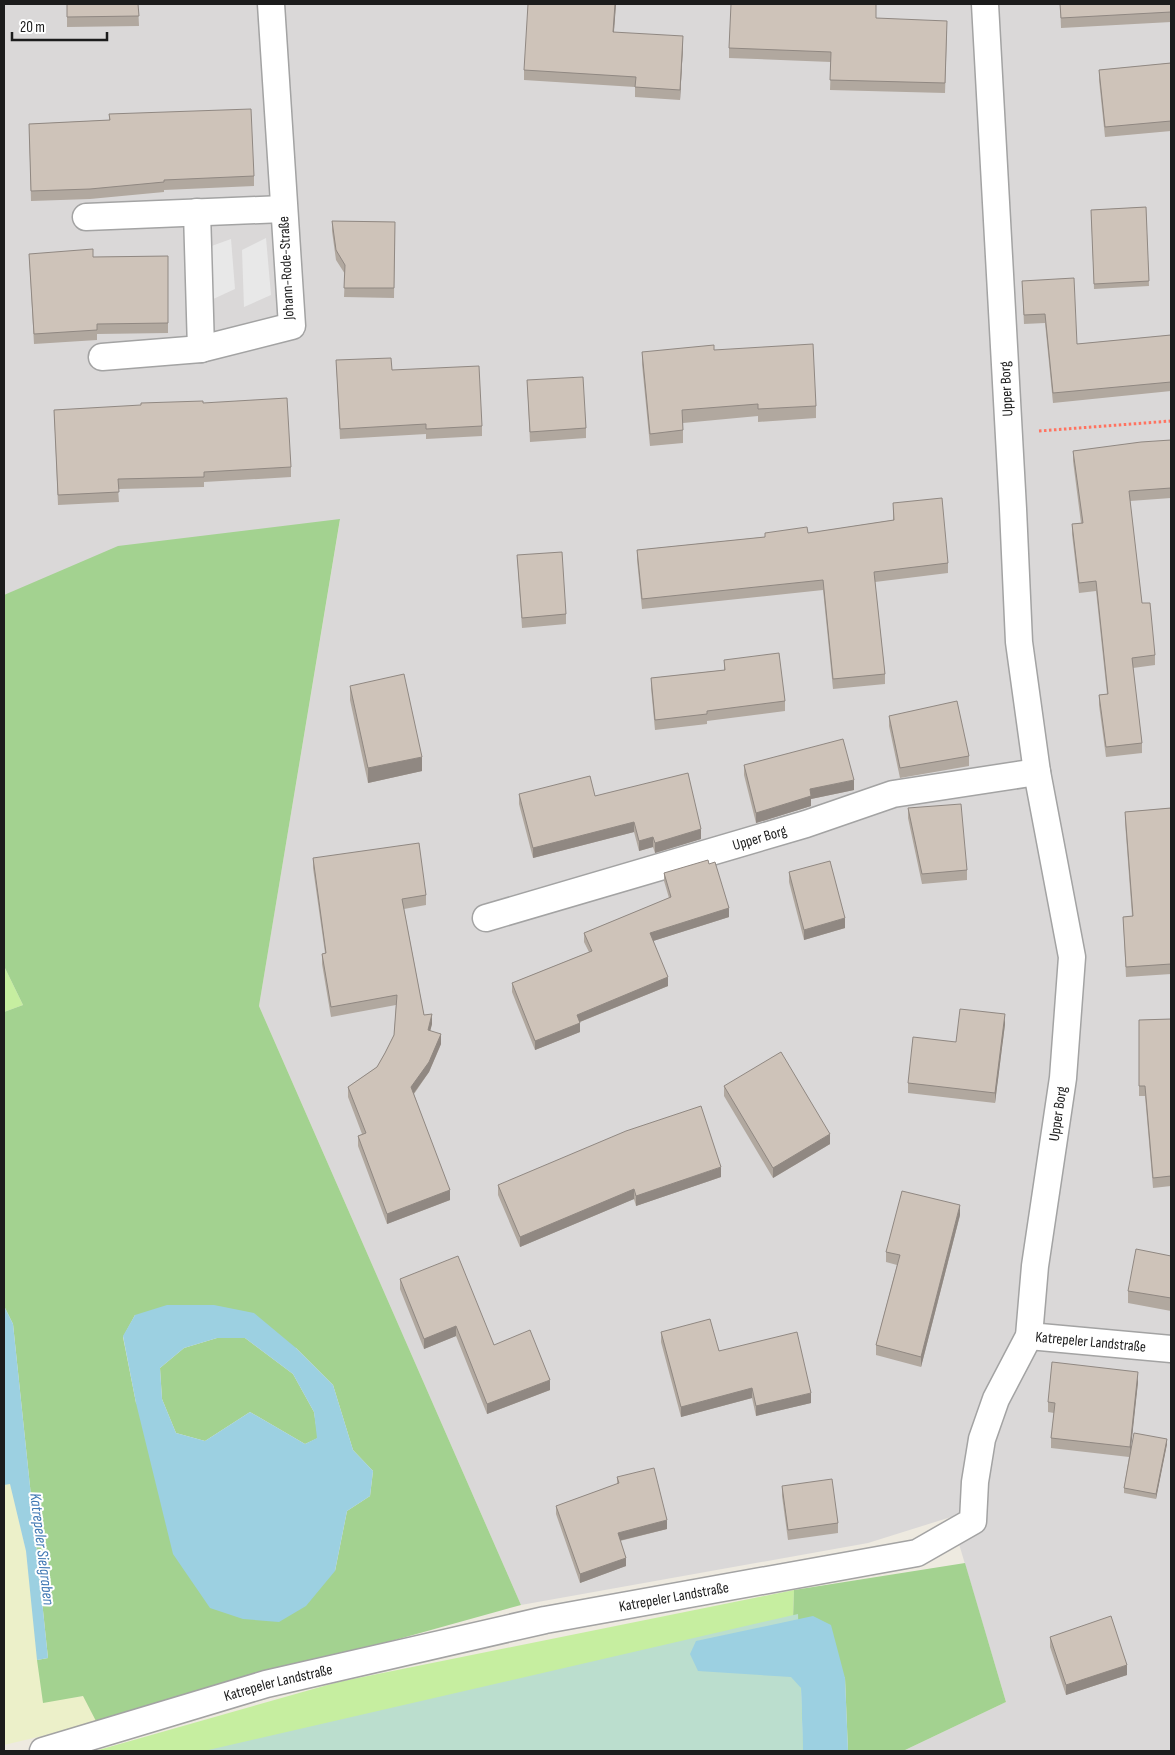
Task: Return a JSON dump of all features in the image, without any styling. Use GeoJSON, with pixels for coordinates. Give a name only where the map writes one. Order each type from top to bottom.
{"type":"FeatureCollection","features":[{"type":"Feature","properties":{"kind":"street","name":"Johann-Rode-Straße"},"geometry":{"type":"LineString","coordinates":[[102,357],[201,349],[292,326],[271,4]]}},
{"type":"Feature","properties":{"kind":"street","name":"Upper Borg"},"geometry":{"type":"LineString","coordinates":[[985,4],[1018,642],[1037,772],[1072,957],[1063,1078],[1035,1266],[1029,1336]]}},
{"type":"Feature","properties":{"kind":"street","name":"Johann-Rode-Straße"},"geometry":{"type":"LineString","coordinates":[[86,217],[283,209]]}},
{"type":"Feature","properties":{"kind":"street"},"geometry":{"type":"LineString","coordinates":[[197,212],[201,349]]}},
{"type":"Feature","properties":{"kind":"street","name":"Upper Borg"},"geometry":{"type":"LineString","coordinates":[[486,918],[806,824],[893,794],[1037,772]]}},
{"type":"Feature","properties":{"kind":"street","name":"Katrepeler Landstraße"},"geometry":{"type":"LineString","coordinates":[[42,1751],[266,1684],[535,1622],[917,1553],[973,1521],[982,1439],[996,1399],[1029,1336],[1171,1349]]}},
{"type":"Feature","properties":{"kind":"path"},"geometry":{"type":"LineString","coordinates":[[1008,433],[1171,421]]}},
{"type":"Feature","properties":{"kind":"shaded area"},"geometry":{"type":"Polygon","coordinates":[[[4,4],[1171,4],[1171,1751],[903,1751],[1006,1702],[951,1517],[868,1543],[521,1605],[259,1006],[340,520],[4,595],[4,4]]]}},
{"type":"Feature","properties":{"kind":"shaded area"},"geometry":{"type":"Polygon","coordinates":[[[266,238],[271,295],[244,307],[242,250],[266,238]]]}},
{"type":"Feature","properties":{"kind":"shaded area"},"geometry":{"type":"Polygon","coordinates":[[[231,239],[235,289],[211,300],[206,248],[231,239]]]}},
{"type":"Feature","properties":{"kind":"green space"},"geometry":{"type":"Polygon","coordinates":[[[340,519],[259,1006],[521,1605],[97,1723],[83,1696],[43,1703],[37,1660],[48,1658],[13,1324],[4,1306],[4,1012],[23,1005],[4,966],[4,595],[118,546],[340,519]],[[135,1315],[123,1337],[136,1403],[335,1571],[347,1511],[370,1496],[373,1471],[353,1450],[333,1385],[296,1348],[135,1315]]]}},
{"type":"Feature","properties":{"kind":"green space"},"geometry":{"type":"Polygon","coordinates":[[[4,966],[23,1005],[4,1012],[4,966]]]}},
{"type":"Feature","properties":{"kind":"green space"},"geometry":{"type":"Polygon","coordinates":[[[217,1338],[245,1338],[293,1374],[314,1412],[318,1438],[305,1444],[250,1412],[205,1441],[176,1433],[162,1399],[160,1368],[184,1348],[217,1338]]]}},
{"type":"Feature","properties":{"kind":"green space"},"geometry":{"type":"Polygon","coordinates":[[[10,1483],[26,1551],[43,1702],[84,1696],[97,1723],[4,1745],[4,1485],[10,1483]]]}},
{"type":"Feature","properties":{"kind":"green space"},"geometry":{"type":"Polygon","coordinates":[[[965,1563],[1006,1702],[903,1751],[848,1751],[845,1678],[793,1619],[794,1590],[965,1563]]]}},
{"type":"Feature","properties":{"kind":"green space"},"geometry":{"type":"Polygon","coordinates":[[[794,1590],[793,1619],[801,1688],[803,1751],[95,1751],[338,1682],[794,1590]]]}},
{"type":"Feature","properties":{"kind":"green space"},"geometry":{"type":"Polygon","coordinates":[[[798,1614],[803,1751],[204,1751],[798,1614]]]}},
{"type":"Feature","properties":{"kind":"water"},"geometry":{"type":"Polygon","coordinates":[[[167,1305],[214,1305],[254,1313],[296,1348],[333,1385],[353,1450],[373,1471],[370,1496],[347,1511],[335,1571],[306,1606],[279,1622],[243,1619],[210,1608],[173,1554],[136,1403],[123,1336],[135,1315],[167,1305]],[[217,1338],[184,1348],[160,1368],[162,1399],[176,1433],[205,1441],[250,1412],[305,1444],[317,1438],[314,1412],[293,1374],[245,1338],[217,1338]]]}},
{"type":"Feature","properties":{"kind":"water"},"geometry":{"type":"Polygon","coordinates":[[[4,1306],[13,1324],[48,1658],[37,1660],[26,1551],[10,1484],[4,1485],[4,1306]]]}},
{"type":"Feature","properties":{"kind":"water"},"geometry":{"type":"Polygon","coordinates":[[[813,1616],[831,1625],[845,1678],[848,1751],[803,1751],[801,1688],[791,1677],[698,1671],[690,1654],[696,1641],[813,1616]]]}},
{"type":"Feature","properties":{"kind":"building"},"geometry":{"type":"Polygon","coordinates":[[[67,4],[138,4],[139,16],[67,17],[67,4]]]}},
{"type":"Feature","properties":{"kind":"building"},"geometry":{"type":"Polygon","coordinates":[[[528,4],[615,4],[613,32],[683,36],[680,90],[635,87],[636,77],[524,70],[528,4]]]}},
{"type":"Feature","properties":{"kind":"building"},"geometry":{"type":"Polygon","coordinates":[[[731,4],[876,4],[876,18],[947,21],[945,83],[830,80],[831,52],[729,48],[731,4]]]}},
{"type":"Feature","properties":{"kind":"building"},"geometry":{"type":"Polygon","coordinates":[[[1060,4],[1171,4],[1171,12],[1061,18],[1060,4]]]}},
{"type":"Feature","properties":{"kind":"building"},"geometry":{"type":"Polygon","coordinates":[[[1171,63],[1171,121],[1105,127],[1099,70],[1171,63]]]}},
{"type":"Feature","properties":{"kind":"building"},"geometry":{"type":"Polygon","coordinates":[[[251,109],[254,176],[164,180],[164,182],[90,189],[31,191],[29,124],[110,120],[109,114],[251,109]]]}},
{"type":"Feature","properties":{"kind":"building"},"geometry":{"type":"Polygon","coordinates":[[[1146,207],[1149,281],[1094,284],[1091,210],[1146,207]]]}},
{"type":"Feature","properties":{"kind":"building"},"geometry":{"type":"Polygon","coordinates":[[[332,221],[395,222],[394,288],[344,288],[345,265],[336,250],[332,221]]]}},
{"type":"Feature","properties":{"kind":"building"},"geometry":{"type":"Polygon","coordinates":[[[93,249],[93,257],[168,256],[168,323],[97,324],[97,330],[34,334],[29,254],[93,249]]]}},
{"type":"Feature","properties":{"kind":"building"},"geometry":{"type":"Polygon","coordinates":[[[1074,278],[1077,344],[1171,335],[1171,382],[1053,393],[1045,314],[1024,315],[1022,281],[1074,278]]]}},
{"type":"Feature","properties":{"kind":"building"},"geometry":{"type":"Polygon","coordinates":[[[813,344],[816,406],[758,409],[758,404],[682,410],[683,430],[650,434],[642,352],[714,345],[714,350],[813,344]]]}},
{"type":"Feature","properties":{"kind":"building"},"geometry":{"type":"Polygon","coordinates":[[[391,358],[392,370],[479,366],[482,426],[426,429],[426,424],[340,429],[336,360],[391,358]]]}},
{"type":"Feature","properties":{"kind":"building"},"geometry":{"type":"Polygon","coordinates":[[[583,377],[586,428],[530,432],[527,380],[583,377]]]}},
{"type":"Feature","properties":{"kind":"building"},"geometry":{"type":"Polygon","coordinates":[[[287,398],[291,467],[204,472],[204,477],[118,479],[119,492],[58,495],[54,410],[141,405],[141,403],[203,401],[203,403],[287,398]]]}},
{"type":"Feature","properties":{"kind":"building"},"geometry":{"type":"Polygon","coordinates":[[[1171,440],[1171,488],[1129,491],[1142,603],[1150,603],[1155,655],[1132,658],[1142,743],[1106,747],[1099,695],[1108,694],[1096,581],[1079,583],[1072,524],[1083,523],[1073,451],[1171,440]]]}},
{"type":"Feature","properties":{"kind":"building"},"geometry":{"type":"Polygon","coordinates":[[[942,498],[948,563],[874,572],[885,674],[833,679],[823,580],[642,599],[637,550],[765,537],[765,533],[807,527],[808,533],[894,520],[893,503],[942,498]]]}},
{"type":"Feature","properties":{"kind":"building"},"geometry":{"type":"Polygon","coordinates":[[[562,552],[566,614],[522,618],[517,555],[562,552]]]}},
{"type":"Feature","properties":{"kind":"building"},"geometry":{"type":"Polygon","coordinates":[[[779,653],[785,701],[707,711],[707,714],[655,720],[651,678],[725,670],[724,660],[779,653]]]}},
{"type":"Feature","properties":{"kind":"building"},"geometry":{"type":"Polygon","coordinates":[[[404,674],[422,757],[368,768],[350,686],[404,674]]]}},
{"type":"Feature","properties":{"kind":"building"},"geometry":{"type":"Polygon","coordinates":[[[957,701],[969,756],[900,768],[889,716],[957,701]]]}},
{"type":"Feature","properties":{"kind":"building"},"geometry":{"type":"Polygon","coordinates":[[[843,739],[854,780],[810,789],[811,796],[756,813],[744,765],[843,739]]]}},
{"type":"Feature","properties":{"kind":"building"},"geometry":{"type":"Polygon","coordinates":[[[688,773],[701,829],[655,843],[653,837],[639,841],[634,822],[533,848],[519,794],[590,776],[595,796],[688,773]]]}},
{"type":"Feature","properties":{"kind":"building"},"geometry":{"type":"Polygon","coordinates":[[[961,804],[967,870],[922,874],[908,808],[961,804]]]}},
{"type":"Feature","properties":{"kind":"building"},"geometry":{"type":"Polygon","coordinates":[[[1171,808],[1171,964],[1126,967],[1123,917],[1133,916],[1125,812],[1171,808]]]}},
{"type":"Feature","properties":{"kind":"building"},"geometry":{"type":"Polygon","coordinates":[[[419,843],[426,895],[402,899],[424,1015],[432,1014],[428,1030],[441,1034],[429,1062],[411,1087],[450,1190],[387,1214],[358,1136],[366,1133],[348,1087],[377,1067],[385,1053],[394,1035],[397,995],[331,1007],[322,954],[326,953],[313,858],[419,843]]]}},
{"type":"Feature","properties":{"kind":"building"},"geometry":{"type":"Polygon","coordinates":[[[708,860],[709,864],[715,862],[729,908],[650,933],[668,977],[577,1015],[580,1023],[535,1041],[512,983],[592,951],[584,933],[671,897],[664,873],[708,860]]]}},
{"type":"Feature","properties":{"kind":"building"},"geometry":{"type":"Polygon","coordinates":[[[830,861],[845,918],[804,930],[789,872],[830,861]]]}},
{"type":"Feature","properties":{"kind":"building"},"geometry":{"type":"Polygon","coordinates":[[[960,1009],[1005,1014],[995,1093],[908,1083],[913,1037],[956,1042],[960,1009]]]}},
{"type":"Feature","properties":{"kind":"building"},"geometry":{"type":"Polygon","coordinates":[[[1171,1019],[1171,1176],[1153,1178],[1145,1086],[1139,1086],[1139,1020],[1171,1019]]]}},
{"type":"Feature","properties":{"kind":"building"},"geometry":{"type":"Polygon","coordinates":[[[781,1052],[830,1134],[773,1168],[724,1086],[781,1052]]]}},
{"type":"Feature","properties":{"kind":"building"},"geometry":{"type":"Polygon","coordinates":[[[701,1106],[721,1167],[636,1196],[634,1189],[520,1237],[498,1185],[626,1131],[701,1106]]]}},
{"type":"Feature","properties":{"kind":"building"},"geometry":{"type":"Polygon","coordinates":[[[902,1191],[960,1205],[921,1357],[876,1345],[900,1255],[886,1252],[902,1191]]]}},
{"type":"Feature","properties":{"kind":"building"},"geometry":{"type":"Polygon","coordinates":[[[1136,1249],[1171,1256],[1171,1298],[1128,1291],[1136,1249]]]}},
{"type":"Feature","properties":{"kind":"building"},"geometry":{"type":"Polygon","coordinates":[[[458,1256],[494,1345],[530,1330],[550,1380],[487,1404],[456,1326],[424,1339],[400,1279],[458,1256]]]}},
{"type":"Feature","properties":{"kind":"building"},"geometry":{"type":"Polygon","coordinates":[[[710,1319],[719,1351],[797,1332],[811,1393],[756,1406],[752,1388],[681,1407],[661,1332],[710,1319]]]}},
{"type":"Feature","properties":{"kind":"building"},"geometry":{"type":"Polygon","coordinates":[[[1052,1362],[1138,1372],[1130,1447],[1051,1438],[1055,1403],[1048,1402],[1052,1362]]]}},
{"type":"Feature","properties":{"kind":"building"},"geometry":{"type":"Polygon","coordinates":[[[1134,1433],[1167,1439],[1156,1494],[1124,1488],[1134,1433]]]}},
{"type":"Feature","properties":{"kind":"building"},"geometry":{"type":"Polygon","coordinates":[[[654,1468],[667,1520],[618,1533],[626,1558],[580,1574],[556,1506],[619,1483],[617,1477],[654,1468]]]}},
{"type":"Feature","properties":{"kind":"building"},"geometry":{"type":"Polygon","coordinates":[[[832,1479],[838,1523],[788,1530],[782,1486],[832,1479]]]}},
{"type":"Feature","properties":{"kind":"building"},"geometry":{"type":"Polygon","coordinates":[[[1111,1616],[1127,1665],[1066,1685],[1050,1637],[1111,1616]]]}},
{"type":"Feature","properties":{"kind":"water label","name":"Katrepeler Sielgraben"},"geometry":{"type":"Point","coordinates":[43,1549]}}]}
